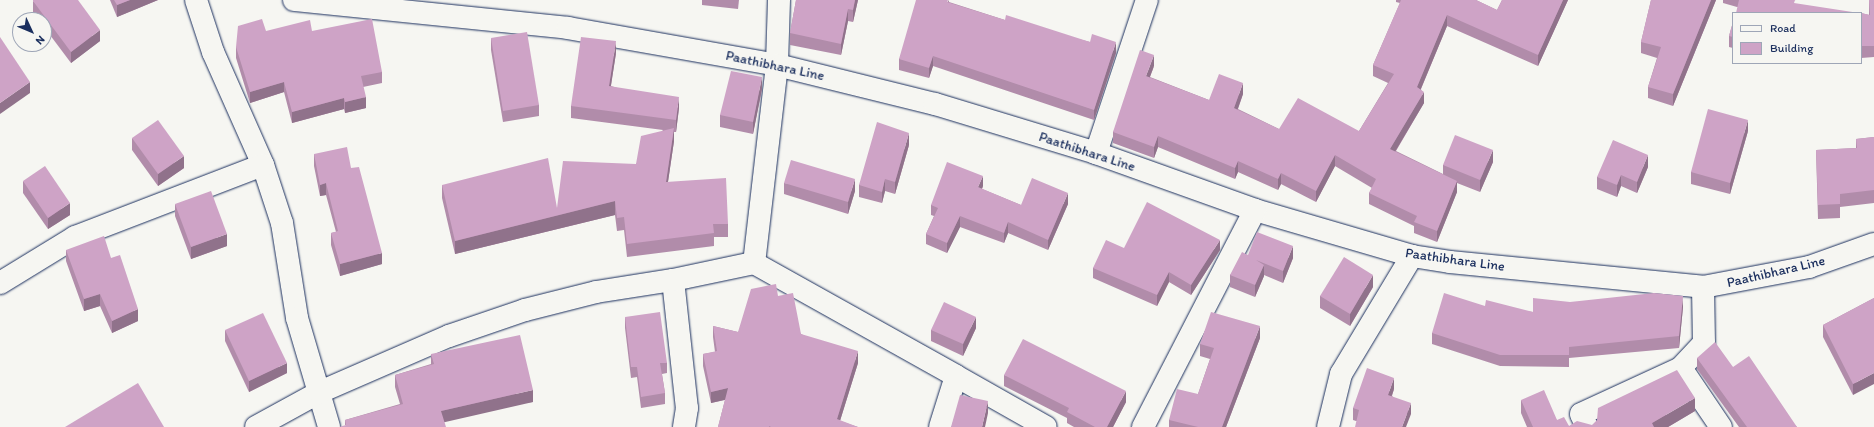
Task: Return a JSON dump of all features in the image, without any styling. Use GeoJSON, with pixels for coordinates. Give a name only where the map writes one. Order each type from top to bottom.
{"type":"FeatureCollection","features":[{"type":"Feature","properties":{"kind":"street"},"geometry":{"type":"LineString","coordinates":[[196,0],[213,52],[263,165],[282,223],[297,318],[320,392],[329,427]]}},
{"type":"Feature","properties":{"kind":"street","name":"Paathibhara Line"},"geometry":{"type":"LineString","coordinates":[[294,0],[568,28],[777,64],[935,104],[1096,153],[1255,210],[1412,256],[1703,287],[1809,267],[1874,244]]}},
{"type":"Feature","properties":{"kind":"street"},"geometry":{"type":"LineString","coordinates":[[754,263],[777,64],[779,0]]}},
{"type":"Feature","properties":{"kind":"street"},"geometry":{"type":"LineString","coordinates":[[1096,153],[1147,0]]}},
{"type":"Feature","properties":{"kind":"street"},"geometry":{"type":"LineString","coordinates":[[0,283],[75,237],[263,165]]}},
{"type":"Feature","properties":{"kind":"street"},"geometry":{"type":"LineString","coordinates":[[1143,427],[1166,376],[1255,210]]}},
{"type":"Feature","properties":{"kind":"street"},"geometry":{"type":"LineString","coordinates":[[1328,427],[1340,374],[1412,256]]}},
{"type":"Feature","properties":{"kind":"street"},"geometry":{"type":"LineString","coordinates":[[256,427],[320,392],[449,336],[525,310],[596,292],[673,280],[754,263],[1046,427]]}},
{"type":"Feature","properties":{"kind":"street"},"geometry":{"type":"LineString","coordinates":[[673,280],[687,408],[684,427]]}},
{"type":"Feature","properties":{"kind":"street"},"geometry":{"type":"LineString","coordinates":[[1587,427],[1581,414],[1681,368],[1704,343],[1703,287]]}},
{"type":"Feature","properties":{"kind":"street"},"geometry":{"type":"LineString","coordinates":[[1681,368],[1721,427]]}},
{"type":"Feature","properties":{"kind":"street"},"geometry":{"type":"LineString","coordinates":[[940,427],[956,376]]}},
{"type":"Feature","properties":{"kind":"building"},"geometry":{"type":"Polygon","coordinates":[[[78,0],[100,30],[71,52],[52,26],[52,12],[41,12],[33,1],[78,0]]]}},
{"type":"Feature","properties":{"kind":"building"},"geometry":{"type":"Polygon","coordinates":[[[114,0],[130,0],[117,5],[114,0]]]}},
{"type":"Feature","properties":{"kind":"building"},"geometry":{"type":"Polygon","coordinates":[[[796,0],[855,0],[853,10],[848,9],[841,44],[790,33],[796,0]]]}},
{"type":"Feature","properties":{"kind":"building"},"geometry":{"type":"Polygon","coordinates":[[[916,0],[948,0],[947,2],[1005,20],[1006,15],[1090,42],[1092,34],[1116,42],[1094,110],[933,56],[929,68],[899,59],[916,0]]]}},
{"type":"Feature","properties":{"kind":"building"},"geometry":{"type":"Polygon","coordinates":[[[1401,0],[1476,0],[1497,10],[1502,0],[1563,0],[1538,55],[1447,15],[1417,87],[1424,92],[1390,149],[1457,181],[1437,231],[1414,222],[1417,216],[1369,193],[1376,179],[1335,155],[1316,191],[1281,173],[1278,179],[1238,161],[1235,168],[1158,136],[1154,147],[1113,132],[1140,50],[1154,55],[1146,76],[1209,100],[1219,74],[1243,83],[1234,108],[1279,129],[1298,98],[1359,131],[1394,74],[1373,65],[1401,0]]]}},
{"type":"Feature","properties":{"kind":"building"},"geometry":{"type":"Polygon","coordinates":[[[1651,0],[1711,0],[1673,94],[1648,87],[1661,47],[1641,42],[1651,0]]]}},
{"type":"Feature","properties":{"kind":"building"},"geometry":{"type":"Polygon","coordinates":[[[1739,0],[1795,0],[1794,3],[1852,12],[1736,12],[1739,0]]]}},
{"type":"Feature","properties":{"kind":"building"},"geometry":{"type":"Polygon","coordinates":[[[1869,0],[1874,0],[1874,46],[1862,46],[1862,13],[1870,15],[1869,0]]]}},
{"type":"Feature","properties":{"kind":"building"},"geometry":{"type":"Polygon","coordinates":[[[262,19],[266,31],[310,20],[312,31],[372,19],[382,72],[361,76],[366,97],[345,102],[344,98],[292,112],[284,82],[250,92],[236,47],[238,26],[262,19]]]}},
{"type":"Feature","properties":{"kind":"building"},"geometry":{"type":"Polygon","coordinates":[[[1732,26],[1732,37],[1729,36],[1732,26]]]}},
{"type":"Feature","properties":{"kind":"building"},"geometry":{"type":"Polygon","coordinates":[[[527,32],[539,105],[503,111],[491,38],[527,32]]]}},
{"type":"Feature","properties":{"kind":"building"},"geometry":{"type":"Polygon","coordinates":[[[0,37],[30,82],[0,103],[0,37]]]}},
{"type":"Feature","properties":{"kind":"building"},"geometry":{"type":"Polygon","coordinates":[[[581,37],[616,41],[609,86],[679,97],[676,120],[571,106],[581,37]]]}},
{"type":"Feature","properties":{"kind":"building"},"geometry":{"type":"Polygon","coordinates":[[[731,71],[762,77],[753,122],[720,115],[731,71]]]}},
{"type":"Feature","properties":{"kind":"building"},"geometry":{"type":"Polygon","coordinates":[[[1708,109],[1748,120],[1730,183],[1691,172],[1708,109]]]}},
{"type":"Feature","properties":{"kind":"building"},"geometry":{"type":"Polygon","coordinates":[[[158,120],[184,156],[158,174],[132,138],[158,120]]]}},
{"type":"Feature","properties":{"kind":"building"},"geometry":{"type":"Polygon","coordinates":[[[877,122],[909,133],[895,182],[885,179],[882,192],[859,185],[877,122]]]}},
{"type":"Feature","properties":{"kind":"building"},"geometry":{"type":"Polygon","coordinates":[[[674,128],[666,182],[726,178],[728,224],[713,224],[714,233],[627,244],[624,217],[617,218],[615,201],[455,241],[442,185],[548,158],[557,208],[563,161],[636,164],[641,136],[674,128]]]}},
{"type":"Feature","properties":{"kind":"building"},"geometry":{"type":"Polygon","coordinates":[[[1455,135],[1493,150],[1480,180],[1443,165],[1455,135]]]}},
{"type":"Feature","properties":{"kind":"building"},"geometry":{"type":"Polygon","coordinates":[[[1874,137],[1874,190],[1840,194],[1840,204],[1818,205],[1816,150],[1857,148],[1856,139],[1874,137]]]}},
{"type":"Feature","properties":{"kind":"building"},"geometry":{"type":"Polygon","coordinates":[[[1613,140],[1648,155],[1637,182],[1621,175],[1617,185],[1597,177],[1613,140]]]}},
{"type":"Feature","properties":{"kind":"building"},"geometry":{"type":"Polygon","coordinates":[[[347,147],[351,168],[359,167],[382,253],[340,264],[331,233],[338,231],[326,183],[320,185],[314,154],[347,147]]]}},
{"type":"Feature","properties":{"kind":"building"},"geometry":{"type":"Polygon","coordinates":[[[791,160],[855,179],[848,202],[784,183],[791,160]]]}},
{"type":"Feature","properties":{"kind":"building"},"geometry":{"type":"Polygon","coordinates":[[[947,162],[983,176],[978,187],[1021,205],[1032,178],[1068,193],[1048,240],[1008,222],[1004,233],[960,216],[947,243],[926,234],[938,208],[931,205],[947,162]]]}},
{"type":"Feature","properties":{"kind":"building"},"geometry":{"type":"Polygon","coordinates":[[[45,166],[70,203],[48,218],[23,181],[45,166]]]}},
{"type":"Feature","properties":{"kind":"building"},"geometry":{"type":"Polygon","coordinates":[[[211,191],[227,234],[191,247],[175,204],[211,191]]]}},
{"type":"Feature","properties":{"kind":"building"},"geometry":{"type":"Polygon","coordinates":[[[1147,202],[1220,240],[1191,285],[1169,272],[1157,295],[1093,268],[1106,240],[1124,248],[1147,202]]]}},
{"type":"Feature","properties":{"kind":"building"},"geometry":{"type":"Polygon","coordinates":[[[1257,232],[1293,246],[1283,271],[1256,260],[1264,265],[1255,285],[1230,275],[1242,252],[1248,255],[1257,232]]]}},
{"type":"Feature","properties":{"kind":"building"},"geometry":{"type":"Polygon","coordinates":[[[104,236],[111,258],[120,255],[138,309],[112,321],[100,294],[84,299],[66,250],[104,236]]]}},
{"type":"Feature","properties":{"kind":"building"},"geometry":{"type":"Polygon","coordinates":[[[1344,257],[1373,275],[1350,314],[1320,296],[1344,257]]]}},
{"type":"Feature","properties":{"kind":"building"},"geometry":{"type":"Polygon","coordinates":[[[776,284],[778,296],[793,293],[801,334],[858,351],[837,419],[858,427],[718,427],[728,388],[711,392],[703,354],[717,351],[713,326],[738,332],[751,289],[776,284]]]}},
{"type":"Feature","properties":{"kind":"building"},"geometry":{"type":"Polygon","coordinates":[[[1444,293],[1485,306],[1486,300],[1533,312],[1533,298],[1570,302],[1654,293],[1683,296],[1679,336],[1569,347],[1569,355],[1500,355],[1432,333],[1444,293]]]}},
{"type":"Feature","properties":{"kind":"building"},"geometry":{"type":"Polygon","coordinates":[[[1874,298],[1874,373],[1853,384],[1823,325],[1874,298]]]}},
{"type":"Feature","properties":{"kind":"building"},"geometry":{"type":"Polygon","coordinates":[[[944,302],[976,317],[963,344],[931,330],[944,302]]]}},
{"type":"Feature","properties":{"kind":"building"},"geometry":{"type":"Polygon","coordinates":[[[660,312],[667,363],[660,363],[665,393],[641,397],[637,367],[631,367],[625,317],[660,312]]]}},
{"type":"Feature","properties":{"kind":"building"},"geometry":{"type":"Polygon","coordinates":[[[1211,312],[1260,326],[1222,427],[1198,427],[1169,420],[1177,389],[1198,394],[1214,348],[1200,344],[1211,312]]]}},
{"type":"Feature","properties":{"kind":"building"},"geometry":{"type":"Polygon","coordinates":[[[263,313],[287,363],[249,381],[225,330],[263,313]]]}},
{"type":"Feature","properties":{"kind":"building"},"geometry":{"type":"Polygon","coordinates":[[[520,335],[533,390],[441,411],[446,427],[339,427],[346,425],[345,420],[403,404],[395,375],[434,364],[431,354],[520,335]]]}},
{"type":"Feature","properties":{"kind":"building"},"geometry":{"type":"Polygon","coordinates":[[[1023,339],[1126,391],[1107,427],[1095,427],[1067,412],[1069,408],[1004,375],[1023,339]]]}},
{"type":"Feature","properties":{"kind":"building"},"geometry":{"type":"Polygon","coordinates":[[[1715,342],[1733,367],[1749,356],[1797,427],[1747,427],[1697,358],[1715,342]]]}},
{"type":"Feature","properties":{"kind":"building"},"geometry":{"type":"Polygon","coordinates":[[[1367,368],[1394,378],[1388,395],[1411,403],[1402,427],[1355,427],[1359,410],[1353,408],[1367,368]]]}},
{"type":"Feature","properties":{"kind":"building"},"geometry":{"type":"Polygon","coordinates":[[[1677,370],[1695,398],[1652,423],[1654,427],[1533,427],[1521,400],[1544,390],[1557,420],[1564,417],[1569,426],[1577,421],[1592,425],[1597,420],[1598,408],[1677,370]]]}},
{"type":"Feature","properties":{"kind":"building"},"geometry":{"type":"Polygon","coordinates":[[[138,383],[164,427],[65,427],[138,383]]]}},
{"type":"Feature","properties":{"kind":"building"},"geometry":{"type":"Polygon","coordinates":[[[960,395],[988,401],[982,427],[951,427],[960,395]]]}}]}
